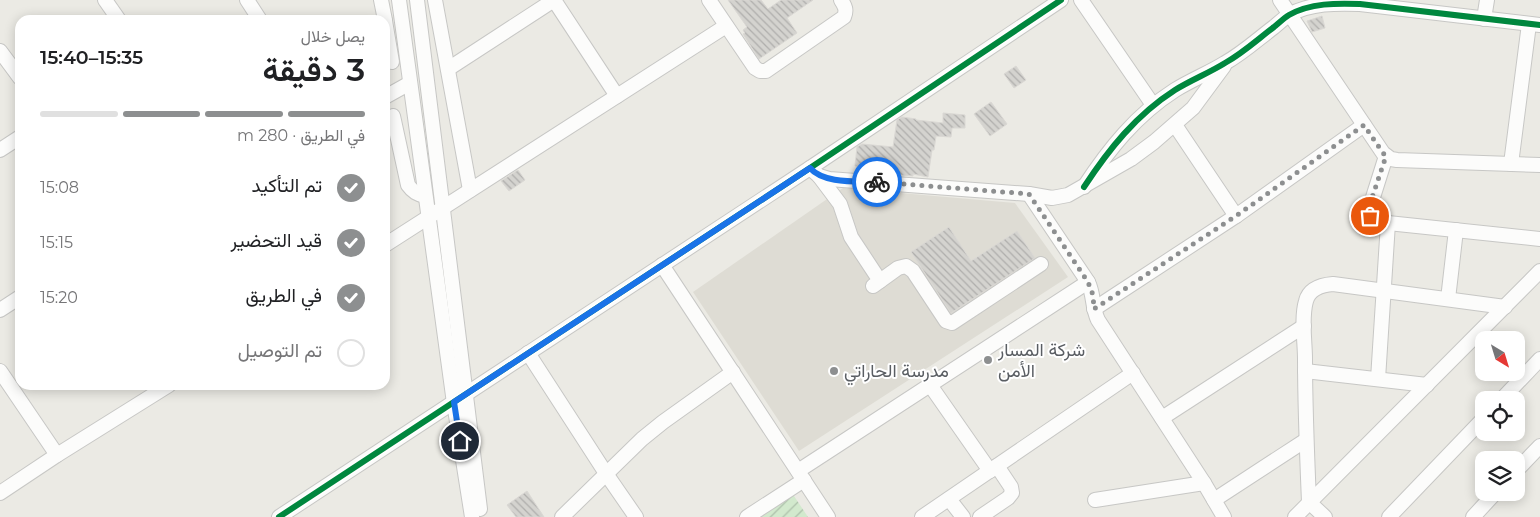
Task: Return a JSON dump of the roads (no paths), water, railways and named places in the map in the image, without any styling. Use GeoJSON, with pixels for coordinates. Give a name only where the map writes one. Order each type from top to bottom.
{"type":"FeatureCollection","features":[{"type":"Feature","properties":{"kind":"street"},"geometry":{"type":"LineString","coordinates":[[105,0],[116,15]]}},
{"type":"Feature","properties":{"kind":"street"},"geometry":{"type":"LineString","coordinates":[[247,0],[257,15]]}},
{"type":"Feature","properties":{"kind":"street"},"geometry":{"type":"LineString","coordinates":[[382,0],[384,15]]}},
{"type":"Feature","properties":{"kind":"street"},"geometry":{"type":"LineString","coordinates":[[399,0],[454,402],[472,517]]}},
{"type":"Feature","properties":{"kind":"street"},"geometry":{"type":"LineString","coordinates":[[417,0],[481,517]]}},
{"type":"Feature","properties":{"kind":"street"},"geometry":{"type":"LineString","coordinates":[[435,0],[470,190]]}},
{"type":"Feature","properties":{"kind":"street"},"geometry":{"type":"LineString","coordinates":[[448,69],[554,0],[616,96]]}},
{"type":"Feature","properties":{"kind":"street"},"geometry":{"type":"LineString","coordinates":[[709,0],[755,68],[766,71],[844,17],[846,12],[841,0]]}},
{"type":"Feature","properties":{"kind":"street"},"geometry":{"type":"LineString","coordinates":[[279,517],[662,265],[815,172],[1061,0]]}},
{"type":"Feature","properties":{"kind":"street"},"geometry":{"type":"LineString","coordinates":[[1081,0],[1153,105]]}},
{"type":"Feature","properties":{"kind":"street"},"geometry":{"type":"LineString","coordinates":[[1280,0],[1386,156],[1397,160],[1540,165]]}},
{"type":"Feature","properties":{"kind":"street"},"geometry":{"type":"LineString","coordinates":[[1484,19],[1487,0]]}},
{"type":"Feature","properties":{"kind":"street"},"geometry":{"type":"LineString","coordinates":[[1084,187],[1115,142],[1153,105],[1175,90],[1226,63],[1290,15],[1324,5],[1342,3],[1534,24],[1511,164]]}},
{"type":"Feature","properties":{"kind":"street"},"geometry":{"type":"LineString","coordinates":[[390,242],[726,26]]}},
{"type":"Feature","properties":{"kind":"street"},"geometry":{"type":"LineString","coordinates":[[390,50],[392,62]]}},
{"type":"Feature","properties":{"kind":"street"},"geometry":{"type":"LineString","coordinates":[[0,51],[15,71]]}},
{"type":"Feature","properties":{"kind":"street"},"geometry":{"type":"LineString","coordinates":[[815,172],[829,179],[1029,194],[1058,198],[1084,187],[1131,159],[1175,124],[1193,108],[1226,63]]}},
{"type":"Feature","properties":{"kind":"street"},"geometry":{"type":"LineString","coordinates":[[390,94],[410,83]]}},
{"type":"Feature","properties":{"kind":"street"},"geometry":{"type":"LineString","coordinates":[[393,116],[408,185],[412,191],[425,196]]}},
{"type":"Feature","properties":{"kind":"street"},"geometry":{"type":"LineString","coordinates":[[1175,124],[1236,216]]}},
{"type":"Feature","properties":{"kind":"street"},"geometry":{"type":"LineString","coordinates":[[1094,309],[1236,216],[1364,125]]}},
{"type":"Feature","properties":{"kind":"street"},"geometry":{"type":"LineString","coordinates":[[0,150],[15,140]]}},
{"type":"Feature","properties":{"kind":"street"},"geometry":{"type":"LineString","coordinates":[[1386,156],[1369,210],[1370,216],[1374,220],[1540,239]]}},
{"type":"Feature","properties":{"kind":"street"},"geometry":{"type":"LineString","coordinates":[[815,172],[840,204],[851,237],[876,284],[902,266],[910,268],[946,321],[952,323],[1041,264]]}},
{"type":"Feature","properties":{"kind":"street"},"geometry":{"type":"LineString","coordinates":[[1029,194],[1088,282],[1093,295],[1094,309],[1098,320],[1224,517]]}},
{"type":"Feature","properties":{"kind":"street"},"geometry":{"type":"LineString","coordinates":[[1378,379],[1388,223]]}},
{"type":"Feature","properties":{"kind":"street"},"geometry":{"type":"LineString","coordinates":[[1448,299],[1456,230]]}},
{"type":"Feature","properties":{"kind":"street"},"geometry":{"type":"LineString","coordinates":[[662,265],[828,517]]}},
{"type":"Feature","properties":{"kind":"street"},"geometry":{"type":"LineString","coordinates":[[1295,517],[1540,271]]}},
{"type":"Feature","properties":{"kind":"street"},"geometry":{"type":"LineString","coordinates":[[747,517],[801,475],[930,385],[1088,282]]}},
{"type":"Feature","properties":{"kind":"street"},"geometry":{"type":"LineString","coordinates":[[1325,517],[1309,502],[1304,326],[1306,300],[1312,291],[1322,285],[1333,284],[1505,307]]}},
{"type":"Feature","properties":{"kind":"street"},"geometry":{"type":"LineString","coordinates":[[0,310],[15,300]]}},
{"type":"Feature","properties":{"kind":"street"},"geometry":{"type":"LineString","coordinates":[[1162,418],[1304,326]]}},
{"type":"Feature","properties":{"kind":"street"},"geometry":{"type":"LineString","coordinates":[[528,353],[636,517]]}},
{"type":"Feature","properties":{"kind":"street"},"geometry":{"type":"LineString","coordinates":[[1510,391],[1540,359]]}},
{"type":"Feature","properties":{"kind":"street"},"geometry":{"type":"LineString","coordinates":[[0,371],[57,455]]}},
{"type":"Feature","properties":{"kind":"street"},"geometry":{"type":"LineString","coordinates":[[1305,371],[1427,384]]}},
{"type":"Feature","properties":{"kind":"street"},"geometry":{"type":"LineString","coordinates":[[562,517],[607,475],[624,455],[662,422],[733,372]]}},
{"type":"Feature","properties":{"kind":"street"},"geometry":{"type":"LineString","coordinates":[[922,517],[1132,373]]}},
{"type":"Feature","properties":{"kind":"street"},"geometry":{"type":"LineString","coordinates":[[930,385],[993,468],[1011,487],[1012,493],[1008,498],[980,517]]}},
{"type":"Feature","properties":{"kind":"street"},"geometry":{"type":"LineString","coordinates":[[0,493],[161,390]]}},
{"type":"Feature","properties":{"kind":"street"},"geometry":{"type":"LineString","coordinates":[[1389,517],[1475,427]]}},
{"type":"Feature","properties":{"kind":"street"},"geometry":{"type":"LineString","coordinates":[[1214,500],[1306,440]]}},
{"type":"Feature","properties":{"kind":"street"},"geometry":{"type":"LineString","coordinates":[[1525,462],[1540,446]]}},
{"type":"Feature","properties":{"kind":"street"},"geometry":{"type":"LineString","coordinates":[[1095,500],[1204,483]]}},
{"type":"Feature","properties":{"kind":"street"},"geometry":{"type":"LineString","coordinates":[[949,499],[963,517]]}},
{"type":"Feature","properties":{"kind":"street"},"geometry":{"type":"LineString","coordinates":[[1473,517],[1488,501]]}},
{"type":"Feature","properties":{"kind":"place","name":"شركة المسار الأمن"},"geometry":{"type":"Point","coordinates":[988,360]}},
{"type":"Feature","properties":{"kind":"place","name":"مدرسة الحاراتي"},"geometry":{"type":"Point","coordinates":[834,371]}}]}
